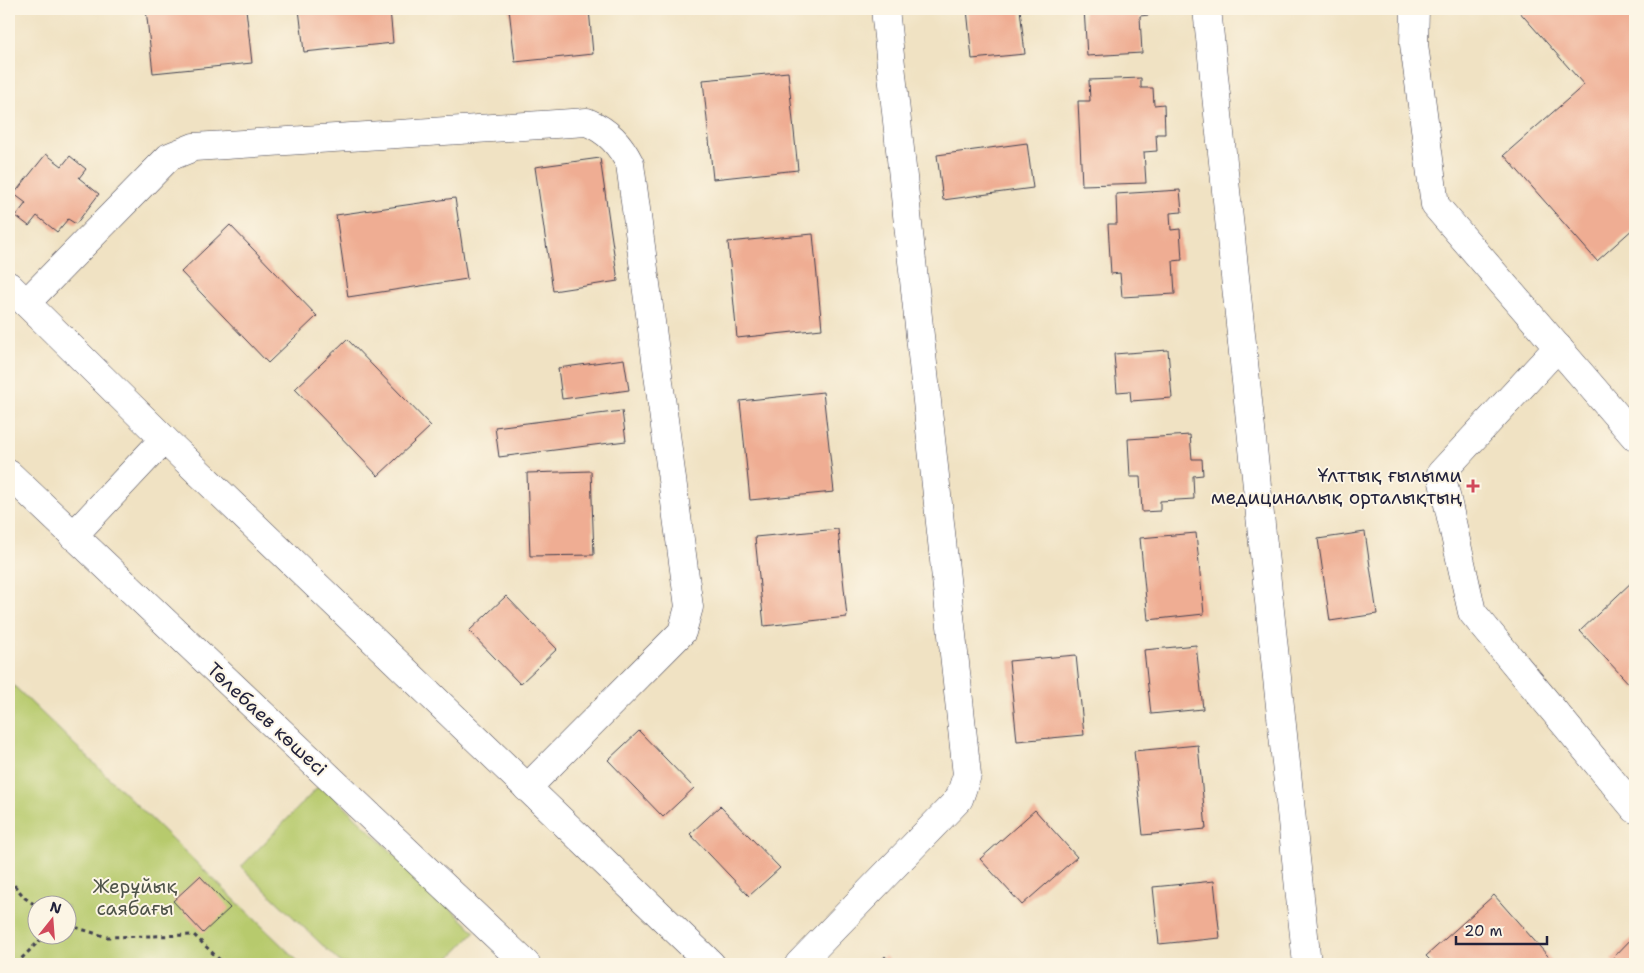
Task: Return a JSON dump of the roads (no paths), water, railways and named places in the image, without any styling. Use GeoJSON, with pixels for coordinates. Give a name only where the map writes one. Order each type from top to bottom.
{"type":"FeatureCollection","features":[{"type":"Feature","properties":{"kind":"street"},"geometry":{"type":"LineString","coordinates":[[799,964],[959,799],[967,775],[885,9]]}},
{"type":"Feature","properties":{"kind":"street"},"geometry":{"type":"LineString","coordinates":[[1207,9],[1307,964]]}},
{"type":"Feature","properties":{"kind":"street"},"geometry":{"type":"LineString","coordinates":[[1415,9],[1414,44],[1435,205],[1635,437]]}},
{"type":"Feature","properties":{"kind":"street"},"geometry":{"type":"LineString","coordinates":[[527,788],[682,632],[689,607],[630,164],[623,149],[600,128],[587,122],[194,147],[168,157],[18,294],[164,439],[527,788],[711,964]]}},
{"type":"Feature","properties":{"kind":"street"},"geometry":{"type":"LineString","coordinates":[[1558,348],[1441,473],[1472,612],[1635,808]]}},
{"type":"Feature","properties":{"kind":"street"},"geometry":{"type":"LineString","coordinates":[[73,536],[164,439]]}},
{"type":"Feature","properties":{"kind":"street","name":"Төлебаев көшесі"},"geometry":{"type":"LineString","coordinates":[[9,474],[526,964]]}},
{"type":"Feature","properties":{"kind":"place","name":"Ұлттық ғылыми медициналық орталықтың"},"geometry":{"type":"Point","coordinates":[1473,486]}},
{"type":"Feature","properties":{"kind":"park label","name":"Жерұйық саябағы"},"geometry":{"type":"Point","coordinates":[135,897]}}]}
